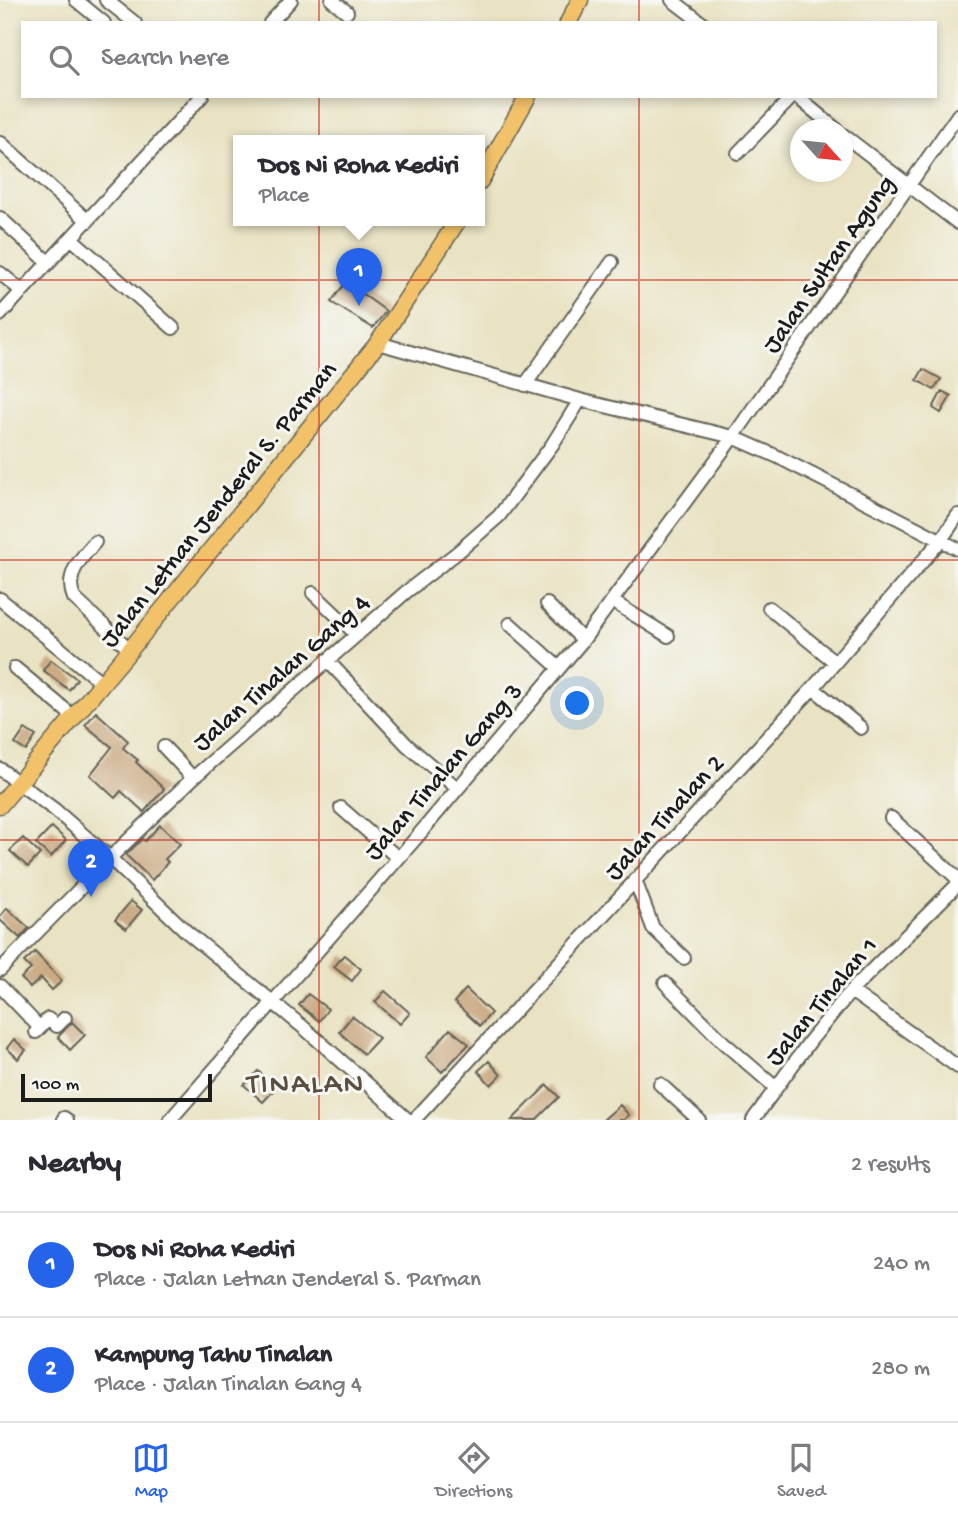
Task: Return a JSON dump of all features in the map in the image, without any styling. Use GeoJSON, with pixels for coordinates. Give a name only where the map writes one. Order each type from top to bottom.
{"type":"FeatureCollection","features":[{"type":"Feature","properties":{"kind":"main road"},"geometry":{"type":"LineString","coordinates":[[569,21],[580,0]]}},
{"type":"Feature","properties":{"kind":"main road"},"geometry":{"type":"LineString","coordinates":[[485,172],[527,98]]}},
{"type":"Feature","properties":{"kind":"main road","name":"Jalan Letnan Jenderal S. Parman"},"geometry":{"type":"LineString","coordinates":[[0,805],[130,650],[378,343],[453,226]]}},
{"type":"Feature","properties":{"kind":"street"},"geometry":{"type":"LineString","coordinates":[[76,0],[102,21]]}},
{"type":"Feature","properties":{"kind":"street"},"geometry":{"type":"LineString","coordinates":[[106,0],[132,21]]}},
{"type":"Feature","properties":{"kind":"street"},"geometry":{"type":"LineString","coordinates":[[272,21],[291,0]]}},
{"type":"Feature","properties":{"kind":"street"},"geometry":{"type":"LineString","coordinates":[[332,0],[347,12]]}},
{"type":"Feature","properties":{"kind":"street"},"geometry":{"type":"LineString","coordinates":[[672,0],[699,21]]}},
{"type":"Feature","properties":{"kind":"street"},"geometry":{"type":"LineString","coordinates":[[0,315],[200,98]]}},
{"type":"Feature","properties":{"kind":"street"},"geometry":{"type":"LineString","coordinates":[[738,153],[792,98]]}},
{"type":"Feature","properties":{"kind":"street"},"geometry":{"type":"LineString","coordinates":[[797,98],[823,119]]}},
{"type":"Feature","properties":{"kind":"street","name":"Jalan Sultan Agung"},"geometry":{"type":"LineString","coordinates":[[733,437],[958,115]]}},
{"type":"Feature","properties":{"kind":"street"},"geometry":{"type":"LineString","coordinates":[[1,143],[88,221]]}},
{"type":"Feature","properties":{"kind":"street"},"geometry":{"type":"LineString","coordinates":[[853,143],[958,223]]}},
{"type":"Feature","properties":{"kind":"street"},"geometry":{"type":"LineString","coordinates":[[0,218],[49,263]]}},
{"type":"Feature","properties":{"kind":"street"},"geometry":{"type":"LineString","coordinates":[[72,239],[173,328]]}},
{"type":"Feature","properties":{"kind":"street"},"geometry":{"type":"LineString","coordinates":[[525,385],[612,262]]}},
{"type":"Feature","properties":{"kind":"street"},"geometry":{"type":"LineString","coordinates":[[0,273],[22,290]]}},
{"type":"Feature","properties":{"kind":"street"},"geometry":{"type":"LineString","coordinates":[[378,343],[580,400],[733,437],[776,456],[958,549]]}},
{"type":"Feature","properties":{"kind":"street","name":"Jalan Tinalan Gang 4"},"geometry":{"type":"LineString","coordinates":[[0,970],[192,778],[356,634],[499,516],[552,445],[580,400]]}},
{"type":"Feature","properties":{"kind":"street","name":"Jalan Tinalan Gang 3"},"geometry":{"type":"LineString","coordinates":[[170,1120],[583,640],[733,437]]}},
{"type":"Feature","properties":{"kind":"street","name":"Jalan Tinalan 2"},"geometry":{"type":"LineString","coordinates":[[414,1120],[813,688],[941,540],[958,515]]}},
{"type":"Feature","properties":{"kind":"street"},"geometry":{"type":"LineString","coordinates":[[95,542],[76,564],[70,589],[74,598],[130,650]]}},
{"type":"Feature","properties":{"kind":"street"},"geometry":{"type":"LineString","coordinates":[[313,593],[356,634]]}},
{"type":"Feature","properties":{"kind":"street"},"geometry":{"type":"LineString","coordinates":[[0,599],[102,683]]}},
{"type":"Feature","properties":{"kind":"street"},"geometry":{"type":"LineString","coordinates":[[612,601],[668,636]]}},
{"type":"Feature","properties":{"kind":"street"},"geometry":{"type":"LineString","coordinates":[[547,604],[583,640]]}},
{"type":"Feature","properties":{"kind":"street"},"geometry":{"type":"LineString","coordinates":[[769,608],[835,662]]}},
{"type":"Feature","properties":{"kind":"street"},"geometry":{"type":"LineString","coordinates":[[510,624],[559,668]]}},
{"type":"Feature","properties":{"kind":"street"},"geometry":{"type":"LineString","coordinates":[[327,660],[407,746],[457,788]]}},
{"type":"Feature","properties":{"kind":"street"},"geometry":{"type":"LineString","coordinates":[[15,668],[74,717]]}},
{"type":"Feature","properties":{"kind":"street"},"geometry":{"type":"LineString","coordinates":[[813,688],[861,728]]}},
{"type":"Feature","properties":{"kind":"street"},"geometry":{"type":"LineString","coordinates":[[164,747],[192,778]]}},
{"type":"Feature","properties":{"kind":"street"},"geometry":{"type":"LineString","coordinates":[[0,769],[110,858],[187,932],[408,1120]]}},
{"type":"Feature","properties":{"kind":"street"},"geometry":{"type":"LineString","coordinates":[[341,808],[398,858]]}},
{"type":"Feature","properties":{"kind":"street"},"geometry":{"type":"LineString","coordinates":[[891,818],[958,882]]}},
{"type":"Feature","properties":{"kind":"street"},"geometry":{"type":"LineString","coordinates":[[635,880],[653,928],[684,958]]}},
{"type":"Feature","properties":{"kind":"street","name":"Jalan Tinalan 1"},"geometry":{"type":"LineString","coordinates":[[753,1120],[830,1015],[958,882]]}},
{"type":"Feature","properties":{"kind":"street"},"geometry":{"type":"LineString","coordinates":[[665,983],[723,1042],[776,1088]]}},
{"type":"Feature","properties":{"kind":"street"},"geometry":{"type":"LineString","coordinates":[[0,986],[37,1030],[48,1019],[57,1026],[65,1018]]}},
{"type":"Feature","properties":{"kind":"street"},"geometry":{"type":"LineString","coordinates":[[851,991],[956,1063]]}},
{"type":"Feature","properties":{"kind":"street"},"geometry":{"type":"LineString","coordinates":[[660,1084],[699,1120]]}},
{"type":"Feature","properties":{"kind":"building"},"geometry":{"type":"Polygon","coordinates":[[[346,282],[386,311],[373,328],[331,302],[346,282]]]}},
{"type":"Feature","properties":{"kind":"building"},"geometry":{"type":"Polygon","coordinates":[[[923,369],[941,379],[934,390],[917,380],[923,369]]]}},
{"type":"Feature","properties":{"kind":"building"},"geometry":{"type":"Polygon","coordinates":[[[942,391],[951,396],[941,413],[933,408],[942,391]]]}},
{"type":"Feature","properties":{"kind":"building"},"geometry":{"type":"Polygon","coordinates":[[[51,660],[77,679],[69,690],[43,670],[51,660]]]}},
{"type":"Feature","properties":{"kind":"building"},"geometry":{"type":"Polygon","coordinates":[[[96,712],[128,741],[123,748],[138,760],[136,762],[164,789],[144,812],[121,791],[115,798],[90,775],[112,747],[85,725],[96,712]]]}},
{"type":"Feature","properties":{"kind":"building"},"geometry":{"type":"Polygon","coordinates":[[[25,729],[36,736],[26,751],[15,744],[25,729]]]}},
{"type":"Feature","properties":{"kind":"building"},"geometry":{"type":"Polygon","coordinates":[[[160,825],[180,844],[165,859],[168,862],[152,880],[126,855],[160,825]]]}},
{"type":"Feature","properties":{"kind":"building"},"geometry":{"type":"Polygon","coordinates":[[[52,827],[66,840],[51,857],[36,844],[52,827]]]}},
{"type":"Feature","properties":{"kind":"building"},"geometry":{"type":"Polygon","coordinates":[[[23,838],[40,854],[28,867],[10,851],[23,838]]]}},
{"type":"Feature","properties":{"kind":"building"},"geometry":{"type":"Polygon","coordinates":[[[131,901],[142,910],[126,929],[115,920],[131,901]]]}},
{"type":"Feature","properties":{"kind":"building"},"geometry":{"type":"Polygon","coordinates":[[[7,908],[29,928],[20,938],[0,920],[7,908]]]}},
{"type":"Feature","properties":{"kind":"building"},"geometry":{"type":"Polygon","coordinates":[[[35,952],[62,981],[52,990],[41,978],[30,988],[21,978],[31,969],[24,962],[35,952]]]}},
{"type":"Feature","properties":{"kind":"building"},"geometry":{"type":"Polygon","coordinates":[[[344,955],[361,969],[352,981],[334,967],[344,955]]]}},
{"type":"Feature","properties":{"kind":"building"},"geometry":{"type":"Polygon","coordinates":[[[466,989],[491,1013],[480,1026],[454,1002],[466,989]]]}},
{"type":"Feature","properties":{"kind":"building"},"geometry":{"type":"Polygon","coordinates":[[[385,991],[410,1013],[400,1024],[375,1002],[385,991]]]}},
{"type":"Feature","properties":{"kind":"building"},"geometry":{"type":"Polygon","coordinates":[[[308,994],[328,1009],[319,1021],[299,1005],[308,994]]]}},
{"type":"Feature","properties":{"kind":"building"},"geometry":{"type":"Polygon","coordinates":[[[352,1016],[379,1038],[364,1054],[339,1032],[352,1016]]]}},
{"type":"Feature","properties":{"kind":"building"},"geometry":{"type":"Polygon","coordinates":[[[72,1022],[85,1035],[70,1050],[58,1037],[72,1022]]]}},
{"type":"Feature","properties":{"kind":"building"},"geometry":{"type":"Polygon","coordinates":[[[450,1029],[469,1044],[442,1072],[426,1057],[450,1029]]]}},
{"type":"Feature","properties":{"kind":"building"},"geometry":{"type":"Polygon","coordinates":[[[14,1039],[26,1050],[18,1059],[7,1048],[14,1039]]]}},
{"type":"Feature","properties":{"kind":"building"},"geometry":{"type":"Polygon","coordinates":[[[489,1061],[501,1075],[491,1085],[478,1071],[489,1061]]]}},
{"type":"Feature","properties":{"kind":"building"},"geometry":{"type":"Polygon","coordinates":[[[258,1071],[276,1088],[263,1102],[244,1085],[258,1071]]]}},
{"type":"Feature","properties":{"kind":"building"},"geometry":{"type":"Polygon","coordinates":[[[547,1085],[559,1097],[536,1120],[512,1120],[547,1085]]]}},
{"type":"Feature","properties":{"kind":"building"},"geometry":{"type":"Polygon","coordinates":[[[620,1105],[629,1115],[624,1120],[603,1120],[620,1105]]]}},
{"type":"Feature","properties":{"kind":"place","name":"Dos Ni Roha Kediri"},"geometry":{"type":"Point","coordinates":[359,306]}},
{"type":"Feature","properties":{"kind":"place","name":"Kampung Tahu Tinalan"},"geometry":{"type":"Point","coordinates":[91,897]}},
{"type":"Feature","properties":{"kind":"district","name":"TINALAN"},"geometry":{"type":"Point","coordinates":[306,1082]}}]}
